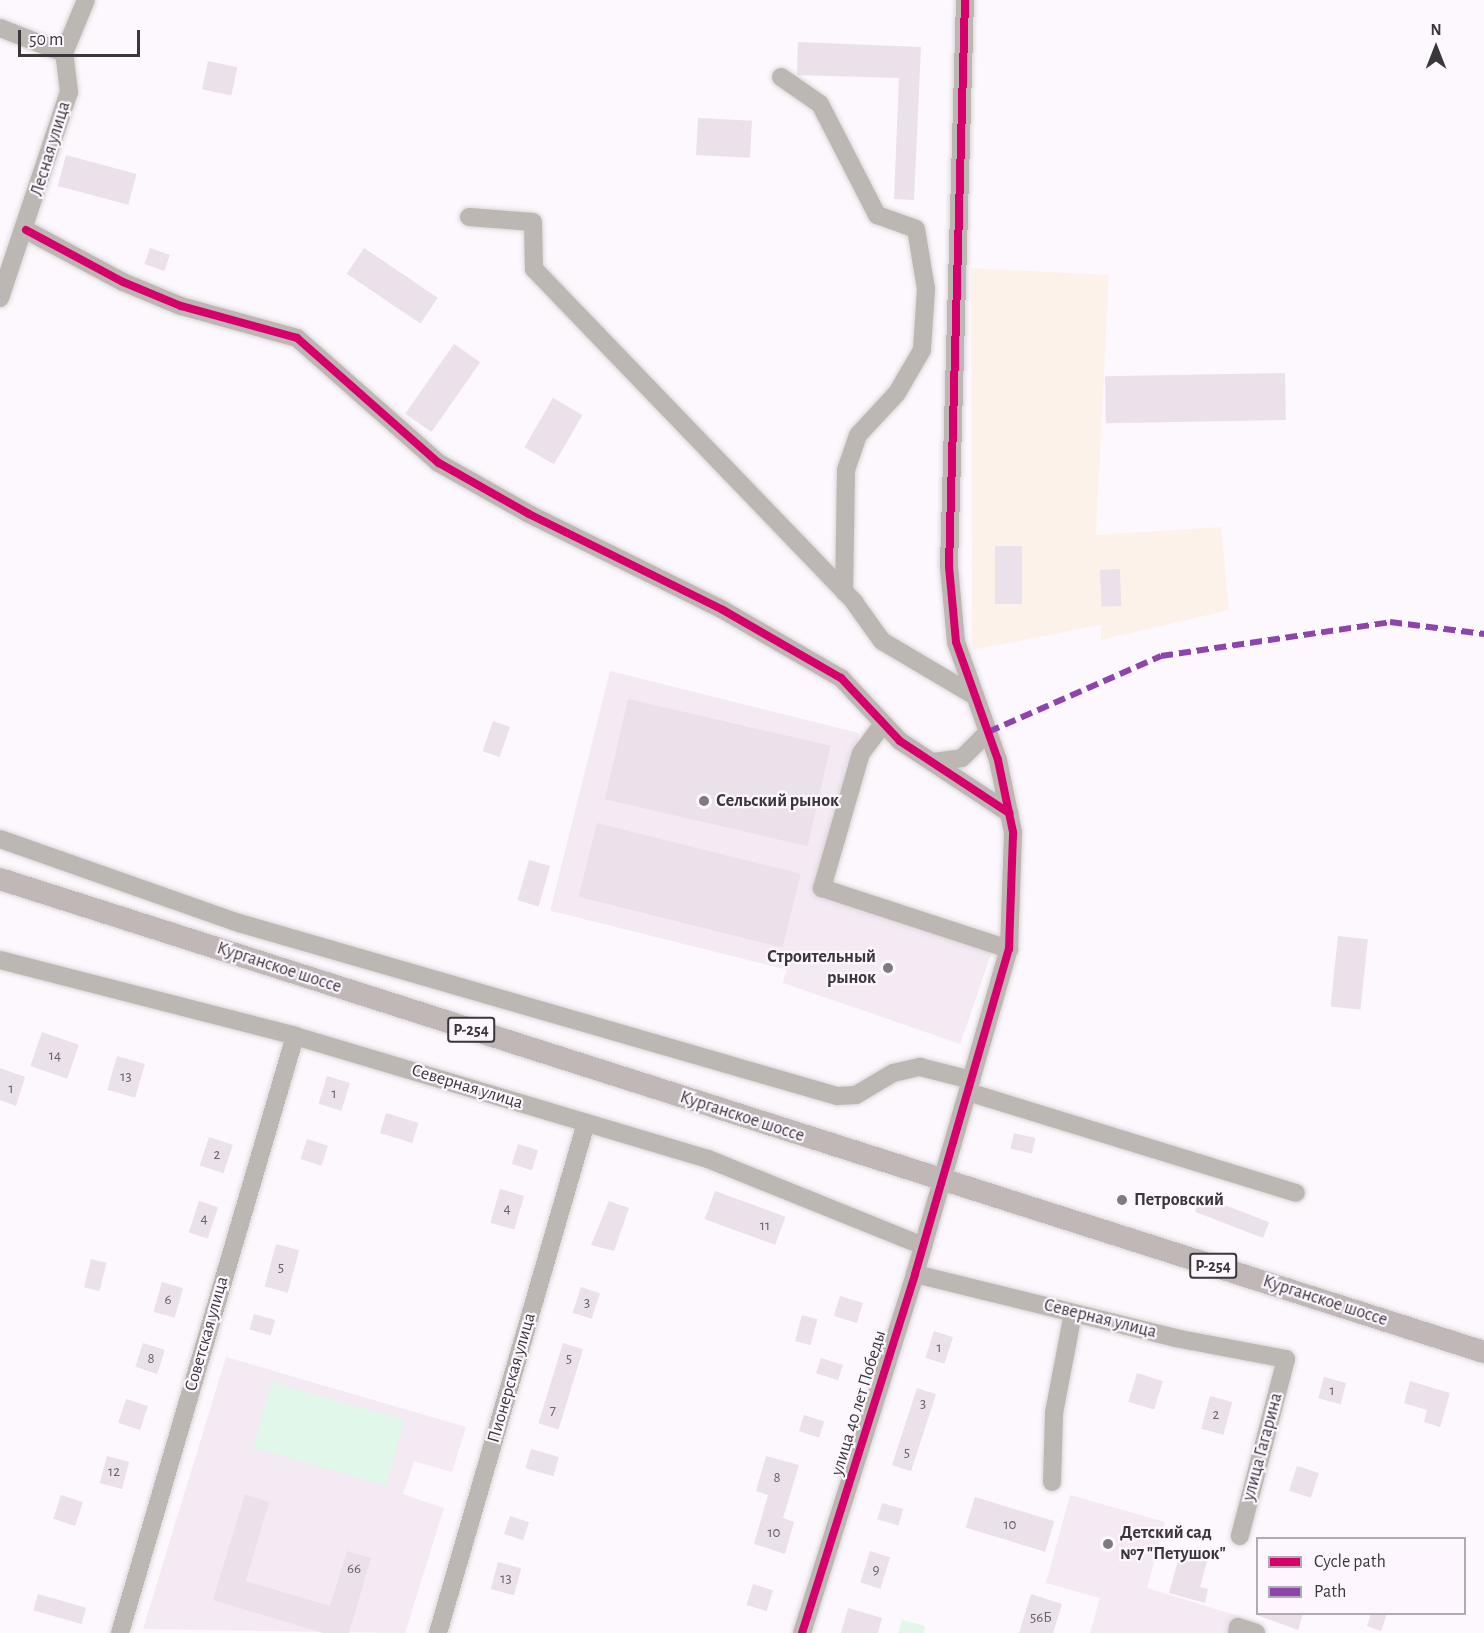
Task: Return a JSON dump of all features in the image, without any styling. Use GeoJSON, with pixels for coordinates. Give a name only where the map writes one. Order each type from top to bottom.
{"type":"FeatureCollection","features":[{"type":"Feature","properties":{"kind":"main road","name":"Курганское шоссе"},"geometry":{"type":"LineString","coordinates":[[0,879],[1484,1352]]}},
{"type":"Feature","properties":{"kind":"street","name":"Лесная улица"},"geometry":{"type":"LineString","coordinates":[[0,298],[26,230],[69,92],[64,53],[86,0]]}},
{"type":"Feature","properties":{"kind":"street","name":"улица 40 лет Победы"},"geometry":{"type":"LineString","coordinates":[[802,1633],[915,1274],[1009,949],[1009,813],[988,732],[956,642],[949,566],[965,0]]}},
{"type":"Feature","properties":{"kind":"street"},"geometry":{"type":"LineString","coordinates":[[0,28],[64,53]]}},
{"type":"Feature","properties":{"kind":"street"},"geometry":{"type":"LineString","coordinates":[[781,77],[820,104],[877,215],[916,229],[926,289],[922,350],[897,393],[858,435],[846,470],[844,592]]}},
{"type":"Feature","properties":{"kind":"street"},"geometry":{"type":"LineString","coordinates":[[469,217],[533,222],[534,269],[844,592],[882,641],[975,696]]}},
{"type":"Feature","properties":{"kind":"street"},"geometry":{"type":"LineString","coordinates":[[26,230],[123,282],[181,306],[297,338],[439,463],[529,514],[723,610],[841,678],[883,724],[1009,813]]}},
{"type":"Feature","properties":{"kind":"street"},"geometry":{"type":"LineString","coordinates":[[883,724],[861,753],[822,888],[1009,949]]}},
{"type":"Feature","properties":{"kind":"street"},"geometry":{"type":"LineString","coordinates":[[934,762],[962,758],[988,732]]}},
{"type":"Feature","properties":{"kind":"street"},"geometry":{"type":"LineString","coordinates":[[0,839],[239,923],[837,1096],[856,1095],[893,1073],[920,1067],[970,1086],[1296,1193]]}},
{"type":"Feature","properties":{"kind":"street","name":"Северная улица"},"geometry":{"type":"LineString","coordinates":[[0,960],[295,1035],[708,1159],[923,1246]]}},
{"type":"Feature","properties":{"kind":"street","name":"Советская улица"},"geometry":{"type":"LineString","coordinates":[[120,1633],[295,1035]]}},
{"type":"Feature","properties":{"kind":"street","name":"Пионерская улица"},"geometry":{"type":"LineString","coordinates":[[438,1633],[586,1123]]}},
{"type":"Feature","properties":{"kind":"street","name":"Северная улица"},"geometry":{"type":"LineString","coordinates":[[915,1274],[1073,1313],[1286,1359]]}},
{"type":"Feature","properties":{"kind":"street"},"geometry":{"type":"LineString","coordinates":[[1052,1482],[1054,1413],[1073,1313]]}},
{"type":"Feature","properties":{"kind":"street","name":"улица Гагарина"},"geometry":{"type":"LineString","coordinates":[[1240,1536],[1286,1359]]}},
{"type":"Feature","properties":{"kind":"street"},"geometry":{"type":"LineString","coordinates":[[1237,1633],[1238,1627],[1256,1633]]}},
{"type":"Feature","properties":{"kind":"shaded area"},"geometry":{"type":"Polygon","coordinates":[[[971,268],[1109,275],[1096,535],[1221,527],[1229,610],[1101,640],[1101,625],[972,650],[971,268]]]}},
{"type":"Feature","properties":{"kind":"shaded area","name":"Сельский рынок"},"geometry":{"type":"Polygon","coordinates":[[[610,671],[859,733],[800,973],[550,911],[610,671]]]}},
{"type":"Feature","properties":{"kind":"shaded area","name":"Строительный рынок"},"geometry":{"type":"Polygon","coordinates":[[[814,891],[992,952],[960,1044],[782,983],[814,891]]]}},
{"type":"Feature","properties":{"kind":"shaded area"},"geometry":{"type":"Polygon","coordinates":[[[226,1357],[466,1427],[452,1472],[414,1461],[403,1494],[444,1508],[405,1633],[143,1629],[226,1357]]]}},
{"type":"Feature","properties":{"kind":"shaded area","name":"Детский сад №7 \"Петушок\""},"geometry":{"type":"Polygon","coordinates":[[[1070,1495],[1165,1522],[1147,1588],[1261,1623],[1258,1633],[1090,1633],[1100,1598],[1046,1583],[1070,1495]]]}},
{"type":"Feature","properties":{"kind":"green space"},"geometry":{"type":"Polygon","coordinates":[[[272,1382],[405,1420],[386,1485],[253,1447],[272,1382]]]}},
{"type":"Feature","properties":{"kind":"green space"},"geometry":{"type":"Polygon","coordinates":[[[902,1620],[925,1626],[924,1633],[898,1633],[902,1620]]]}},
{"type":"Feature","properties":{"kind":"building"},"geometry":{"type":"Polygon","coordinates":[[[798,42],[921,47],[914,200],[894,199],[899,78],[797,75],[798,42]]]}},
{"type":"Feature","properties":{"kind":"building"},"geometry":{"type":"Polygon","coordinates":[[[208,61],[237,67],[231,96],[202,89],[208,61]]]}},
{"type":"Feature","properties":{"kind":"building"},"geometry":{"type":"Polygon","coordinates":[[[698,118],[752,121],[750,158],[696,155],[698,118]]]}},
{"type":"Feature","properties":{"kind":"building"},"geometry":{"type":"Polygon","coordinates":[[[66,155],[137,174],[128,205],[58,186],[66,155]]]}},
{"type":"Feature","properties":{"kind":"building"},"geometry":{"type":"Polygon","coordinates":[[[150,248],[170,255],[164,271],[144,264],[150,248]]]}},
{"type":"Feature","properties":{"kind":"building"},"geometry":{"type":"Polygon","coordinates":[[[364,248],[438,298],[420,323],[347,274],[364,248]]]}},
{"type":"Feature","properties":{"kind":"building"},"geometry":{"type":"Polygon","coordinates":[[[454,344],[480,362],[431,432],[405,414],[454,344]]]}},
{"type":"Feature","properties":{"kind":"building"},"geometry":{"type":"Polygon","coordinates":[[[1285,373],[1286,420],[1106,423],[1105,376],[1285,373]]]}},
{"type":"Feature","properties":{"kind":"building"},"geometry":{"type":"Polygon","coordinates":[[[553,398],[582,415],[554,464],[524,447],[553,398]]]}},
{"type":"Feature","properties":{"kind":"building"},"geometry":{"type":"Polygon","coordinates":[[[995,546],[1022,546],[1022,604],[995,604],[995,546]]]}},
{"type":"Feature","properties":{"kind":"building"},"geometry":{"type":"Polygon","coordinates":[[[1120,569],[1121,606],[1101,607],[1100,570],[1120,569]]]}},
{"type":"Feature","properties":{"kind":"building"},"geometry":{"type":"Polygon","coordinates":[[[628,699],[831,746],[807,846],[605,799],[628,699]]]}},
{"type":"Feature","properties":{"kind":"building"},"geometry":{"type":"Polygon","coordinates":[[[493,721],[510,727],[500,757],[483,751],[493,721]]]}},
{"type":"Feature","properties":{"kind":"building"},"geometry":{"type":"Polygon","coordinates":[[[597,823],[801,874],[782,948],[579,897],[597,823]]]}},
{"type":"Feature","properties":{"kind":"building"},"geometry":{"type":"Polygon","coordinates":[[[529,860],[550,866],[539,906],[517,900],[529,860]]]}},
{"type":"Feature","properties":{"kind":"building"},"geometry":{"type":"Polygon","coordinates":[[[1338,936],[1368,939],[1360,1010],[1331,1007],[1338,936]]]}},
{"type":"Feature","properties":{"kind":"building"},"geometry":{"type":"Polygon","coordinates":[[[42,1032],[79,1045],[67,1079],[30,1066],[42,1032]]]}},
{"type":"Feature","properties":{"kind":"building"},"geometry":{"type":"Polygon","coordinates":[[[117,1056],[145,1064],[135,1098],[107,1090],[117,1056]]]}},
{"type":"Feature","properties":{"kind":"building"},"geometry":{"type":"Polygon","coordinates":[[[0,1068],[25,1077],[16,1106],[0,1100],[0,1068]]]}},
{"type":"Feature","properties":{"kind":"building"},"geometry":{"type":"Polygon","coordinates":[[[327,1076],[350,1083],[341,1111],[319,1104],[327,1076]]]}},
{"type":"Feature","properties":{"kind":"building"},"geometry":{"type":"Polygon","coordinates":[[[386,1113],[419,1123],[412,1143],[380,1133],[386,1113]]]}},
{"type":"Feature","properties":{"kind":"building"},"geometry":{"type":"Polygon","coordinates":[[[1014,1133],[1035,1138],[1032,1154],[1010,1149],[1014,1133]]]}},
{"type":"Feature","properties":{"kind":"building"},"geometry":{"type":"Polygon","coordinates":[[[209,1137],[233,1145],[224,1173],[200,1166],[209,1137]]]}},
{"type":"Feature","properties":{"kind":"building"},"geometry":{"type":"Polygon","coordinates":[[[307,1139],[328,1146],[321,1166],[301,1159],[307,1139]]]}},
{"type":"Feature","properties":{"kind":"building"},"geometry":{"type":"Polygon","coordinates":[[[518,1144],[538,1150],[532,1170],[512,1164],[518,1144]]]}},
{"type":"Feature","properties":{"kind":"building"},"geometry":{"type":"Polygon","coordinates":[[[500,1189],[524,1196],[514,1230],[490,1223],[500,1189]]]}},
{"type":"Feature","properties":{"kind":"building"},"geometry":{"type":"Polygon","coordinates":[[[715,1191],[785,1217],[775,1245],[705,1219],[715,1191]]]}},
{"type":"Feature","properties":{"kind":"building"},"geometry":{"type":"Polygon","coordinates":[[[1201,1196],[1269,1222],[1263,1238],[1195,1212],[1201,1196]]]}},
{"type":"Feature","properties":{"kind":"building"},"geometry":{"type":"Polygon","coordinates":[[[199,1201],[218,1207],[208,1239],[189,1232],[199,1201]]]}},
{"type":"Feature","properties":{"kind":"building"},"geometry":{"type":"Polygon","coordinates":[[[609,1201],[629,1208],[614,1251],[591,1245],[609,1201]]]}},
{"type":"Feature","properties":{"kind":"building"},"geometry":{"type":"Polygon","coordinates":[[[276,1244],[299,1250],[288,1293],[265,1287],[276,1244]]]}},
{"type":"Feature","properties":{"kind":"building"},"geometry":{"type":"Polygon","coordinates":[[[91,1259],[107,1263],[100,1291],[84,1287],[91,1259]]]}},
{"type":"Feature","properties":{"kind":"building"},"geometry":{"type":"Polygon","coordinates":[[[162,1282],[183,1288],[175,1318],[153,1312],[162,1282]]]}},
{"type":"Feature","properties":{"kind":"building"},"geometry":{"type":"Polygon","coordinates":[[[581,1287],[600,1293],[592,1319],[573,1313],[581,1287]]]}},
{"type":"Feature","properties":{"kind":"building"},"geometry":{"type":"Polygon","coordinates":[[[840,1296],[863,1303],[857,1323],[834,1316],[840,1296]]]}},
{"type":"Feature","properties":{"kind":"building"},"geometry":{"type":"Polygon","coordinates":[[[254,1314],[275,1320],[271,1335],[250,1329],[254,1314]]]}},
{"type":"Feature","properties":{"kind":"building"},"geometry":{"type":"Polygon","coordinates":[[[802,1315],[817,1319],[810,1345],[795,1341],[802,1315]]]}},
{"type":"Feature","properties":{"kind":"building"},"geometry":{"type":"Polygon","coordinates":[[[934,1331],[953,1337],[944,1364],[925,1358],[934,1331]]]}},
{"type":"Feature","properties":{"kind":"building"},"geometry":{"type":"Polygon","coordinates":[[[143,1343],[165,1350],[157,1374],[135,1367],[143,1343]]]}},
{"type":"Feature","properties":{"kind":"building"},"geometry":{"type":"Polygon","coordinates":[[[563,1343],[583,1349],[559,1429],[538,1423],[563,1343]]]}},
{"type":"Feature","properties":{"kind":"building"},"geometry":{"type":"Polygon","coordinates":[[[821,1358],[843,1365],[838,1380],[816,1373],[821,1358]]]}},
{"type":"Feature","properties":{"kind":"building"},"geometry":{"type":"Polygon","coordinates":[[[1137,1373],[1163,1381],[1154,1410],[1128,1402],[1137,1373]]]}},
{"type":"Feature","properties":{"kind":"building"},"geometry":{"type":"Polygon","coordinates":[[[1324,1377],[1346,1383],[1341,1404],[1318,1398],[1324,1377]]]}},
{"type":"Feature","properties":{"kind":"building"},"geometry":{"type":"Polygon","coordinates":[[[1410,1381],[1450,1393],[1440,1427],[1424,1422],[1427,1410],[1404,1403],[1410,1381]]]}},
{"type":"Feature","properties":{"kind":"building"},"geometry":{"type":"Polygon","coordinates":[[[917,1388],[936,1394],[911,1471],[892,1465],[917,1388]]]}},
{"type":"Feature","properties":{"kind":"building"},"geometry":{"type":"Polygon","coordinates":[[[1210,1396],[1232,1402],[1223,1435],[1201,1429],[1210,1396]]]}},
{"type":"Feature","properties":{"kind":"building"},"geometry":{"type":"Polygon","coordinates":[[[126,1399],[148,1406],[140,1430],[118,1423],[126,1399]]]}},
{"type":"Feature","properties":{"kind":"building"},"geometry":{"type":"Polygon","coordinates":[[[804,1415],[824,1421],[819,1437],[799,1431],[804,1415]]]}},
{"type":"Feature","properties":{"kind":"building"},"geometry":{"type":"Polygon","coordinates":[[[531,1449],[559,1457],[553,1476],[525,1468],[531,1449]]]}},
{"type":"Feature","properties":{"kind":"building"},"geometry":{"type":"Polygon","coordinates":[[[107,1456],[129,1462],[122,1489],[100,1483],[107,1456]]]}},
{"type":"Feature","properties":{"kind":"building"},"geometry":{"type":"Polygon","coordinates":[[[766,1456],[799,1465],[783,1518],[794,1522],[785,1554],[754,1544],[768,1495],[756,1491],[766,1456]]]}},
{"type":"Feature","properties":{"kind":"building"},"geometry":{"type":"Polygon","coordinates":[[[1297,1466],[1319,1473],[1311,1498],[1289,1491],[1297,1466]]]}},
{"type":"Feature","properties":{"kind":"building"},"geometry":{"type":"Polygon","coordinates":[[[245,1494],[269,1502],[246,1581],[330,1606],[347,1551],[371,1558],[349,1633],[323,1633],[213,1600],[245,1494]]]}},
{"type":"Feature","properties":{"kind":"building"},"geometry":{"type":"Polygon","coordinates":[[[61,1495],[83,1502],[75,1526],[53,1519],[61,1495]]]}},
{"type":"Feature","properties":{"kind":"building"},"geometry":{"type":"Polygon","coordinates":[[[975,1497],[1054,1521],[1045,1552],[966,1528],[975,1497]]]}},
{"type":"Feature","properties":{"kind":"building"},"geometry":{"type":"Polygon","coordinates":[[[882,1503],[903,1509],[898,1525],[877,1519],[882,1503]]]}},
{"type":"Feature","properties":{"kind":"building"},"geometry":{"type":"Polygon","coordinates":[[[510,1516],[529,1522],[523,1540],[504,1534],[510,1516]]]}},
{"type":"Feature","properties":{"kind":"building"},"geometry":{"type":"Polygon","coordinates":[[[870,1551],[890,1557],[880,1589],[860,1583],[870,1551]]]}},
{"type":"Feature","properties":{"kind":"building"},"geometry":{"type":"Polygon","coordinates":[[[1180,1553],[1207,1561],[1200,1587],[1208,1589],[1205,1603],[1169,1593],[1180,1553]]]}},
{"type":"Feature","properties":{"kind":"building"},"geometry":{"type":"Polygon","coordinates":[[[498,1562],[521,1568],[514,1595],[491,1589],[498,1562]]]}},
{"type":"Feature","properties":{"kind":"building"},"geometry":{"type":"Polygon","coordinates":[[[753,1584],[773,1590],[767,1611],[747,1605],[753,1584]]]}},
{"type":"Feature","properties":{"kind":"building"},"geometry":{"type":"Polygon","coordinates":[[[38,1594],[86,1608],[81,1624],[33,1610],[38,1594]]]}},
{"type":"Feature","properties":{"kind":"building"},"geometry":{"type":"Polygon","coordinates":[[[1031,1594],[1062,1604],[1053,1633],[1019,1633],[1031,1594]]]}},
{"type":"Feature","properties":{"kind":"building"},"geometry":{"type":"Polygon","coordinates":[[[848,1608],[882,1618],[878,1633],[841,1633],[848,1608]]]}},
{"type":"Feature","properties":{"kind":"building"},"geometry":{"type":"Polygon","coordinates":[[[1257,1615],[1303,1615],[1298,1630],[1257,1615]]]}},
{"type":"Feature","properties":{"kind":"building"},"geometry":{"type":"Polygon","coordinates":[[[1371,1615],[1387,1615],[1381,1631],[1367,1626],[1371,1615]]]}},
{"type":"Feature","properties":{"kind":"marked path"},"geometry":{"type":"LineString","coordinates":[[988,732],[1161,656],[1390,622],[1484,634]]}},
{"type":"Feature","properties":{"kind":"cycle path"},"geometry":{"type":"LineString","coordinates":[[802,1633],[915,1274],[1009,949],[1013,832],[998,760],[956,642],[949,566],[965,0]]}},
{"type":"Feature","properties":{"kind":"cycle path"},"geometry":{"type":"LineString","coordinates":[[26,230],[123,282],[181,306],[297,338],[439,463],[529,514],[723,610],[841,678],[900,741],[1009,813]]}},
{"type":"Feature","properties":{"kind":"place","name":"Сельский рынок"},"geometry":{"type":"Point","coordinates":[704,801]}},
{"type":"Feature","properties":{"kind":"place","name":"Строительный рынок"},"geometry":{"type":"Point","coordinates":[888,968]}},
{"type":"Feature","properties":{"kind":"place","name":"Петровский"},"geometry":{"type":"Point","coordinates":[1122,1200]}},
{"type":"Feature","properties":{"kind":"place","name":"Детский сад №7 \"Петушок\""},"geometry":{"type":"Point","coordinates":[1108,1544]}}]}
